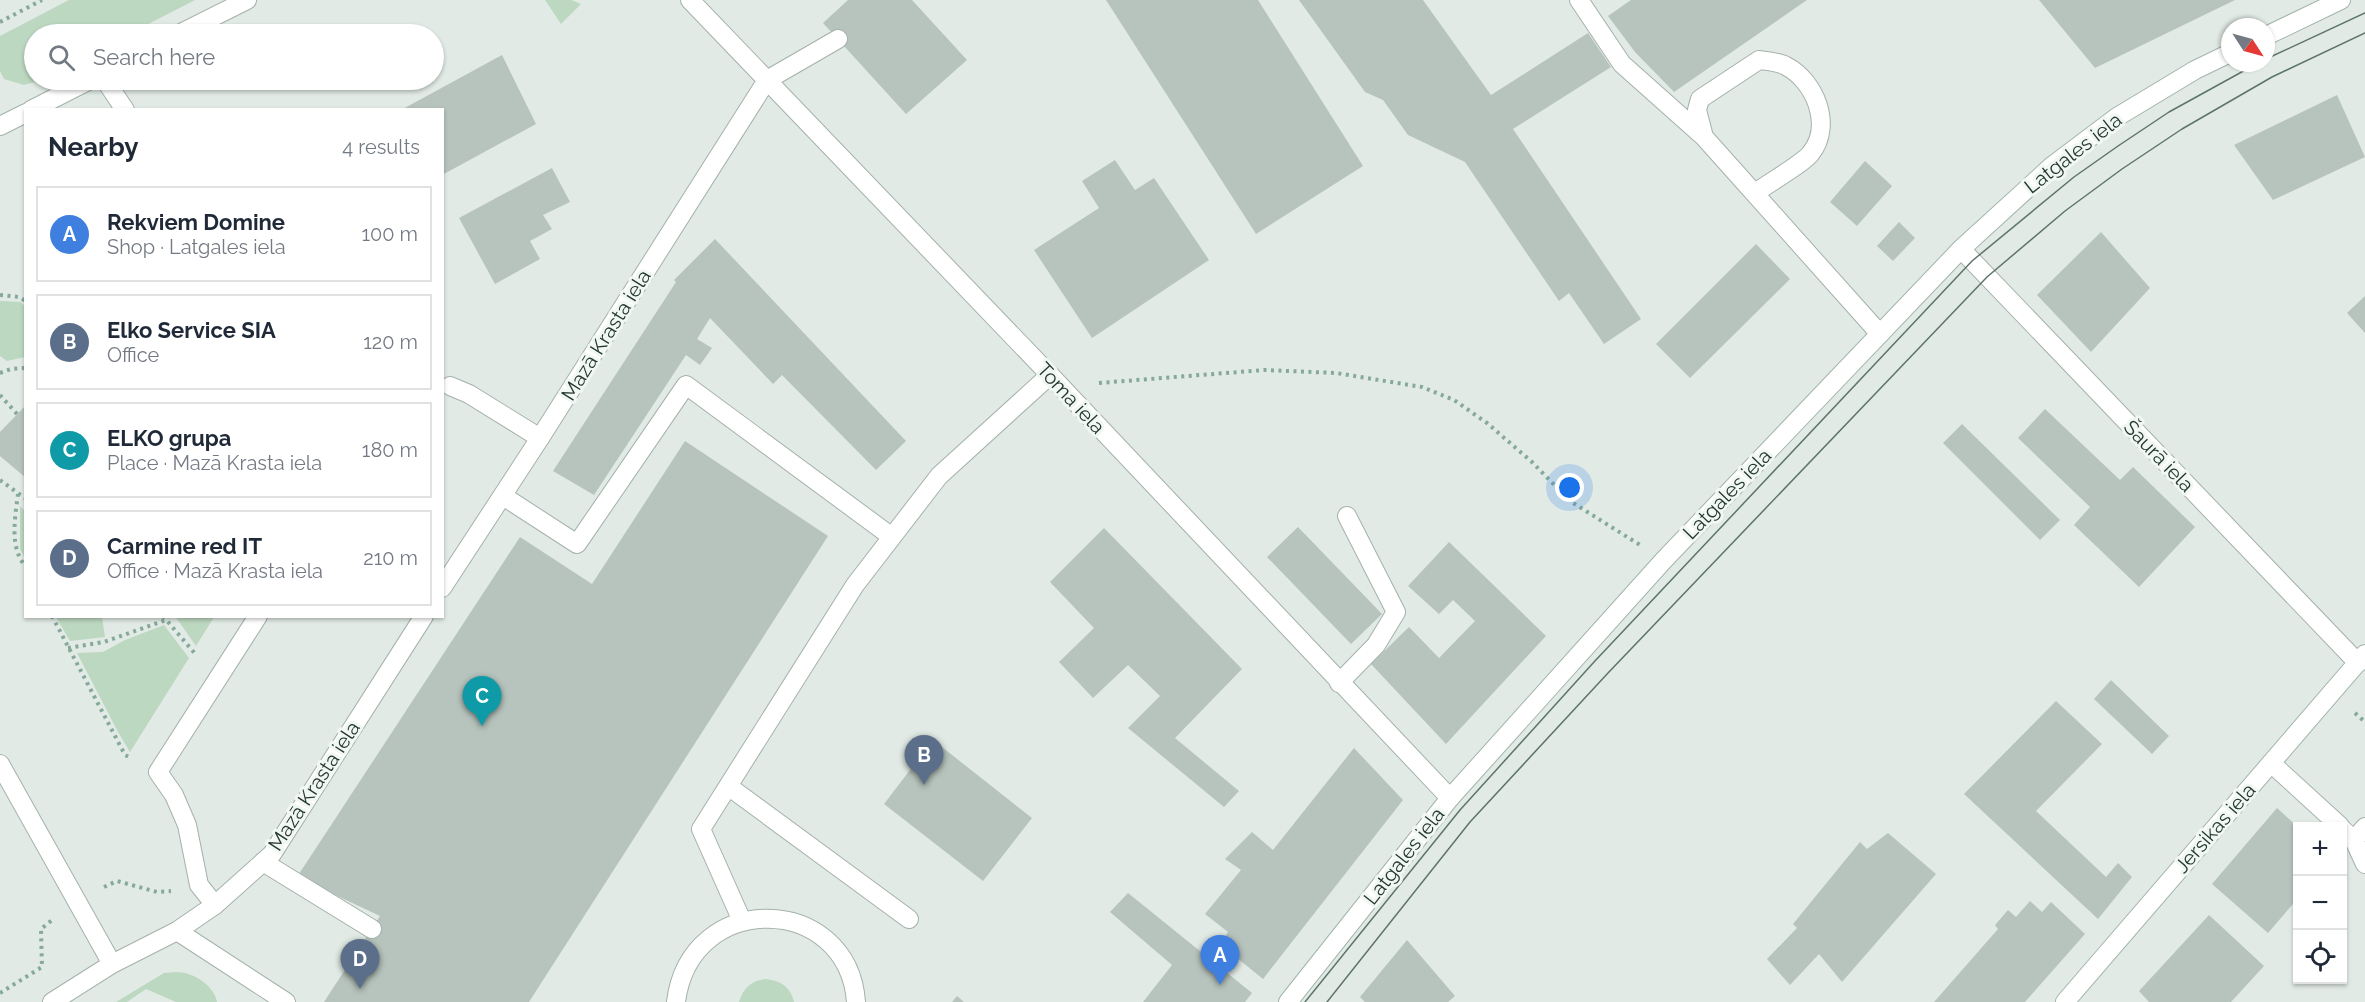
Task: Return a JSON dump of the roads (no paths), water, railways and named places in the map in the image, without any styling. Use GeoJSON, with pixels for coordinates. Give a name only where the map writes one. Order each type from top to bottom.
{"type":"FeatureCollection","features":[{"type":"Feature","properties":{"kind":"street"},"geometry":{"type":"LineString","coordinates":[[199,24],[247,0]]}},
{"type":"Feature","properties":{"kind":"street","name":"Toma iela"},"geometry":{"type":"LineString","coordinates":[[690,0],[1050,375],[1450,798]]}},
{"type":"Feature","properties":{"kind":"street"},"geometry":{"type":"LineString","coordinates":[[1579,0],[1622,64],[1704,136],[1880,334]]}},
{"type":"Feature","properties":{"kind":"street"},"geometry":{"type":"LineString","coordinates":[[2275,32],[2340,0]]}},
{"type":"Feature","properties":{"kind":"street"},"geometry":{"type":"LineString","coordinates":[[767,80],[838,39]]}},
{"type":"Feature","properties":{"kind":"street","name":"Latgales iela"},"geometry":{"type":"LineString","coordinates":[[1288,1002],[1450,798],[1663,561],[1961,249],[2052,166],[2117,117],[2195,70],[2221,57]]}},
{"type":"Feature","properties":{"kind":"street"},"geometry":{"type":"LineString","coordinates":[[1704,136],[1697,110],[1700,99],[1759,60],[1786,65],[1803,80],[1821,114],[1821,129],[1811,153],[1755,193]]}},
{"type":"Feature","properties":{"kind":"street","name":"Mazā Krasta iela"},"geometry":{"type":"LineString","coordinates":[[444,585],[767,80]]}},
{"type":"Feature","properties":{"kind":"street"},"geometry":{"type":"LineString","coordinates":[[35,108],[70,90]]}},
{"type":"Feature","properties":{"kind":"street"},"geometry":{"type":"LineString","coordinates":[[112,90],[124,108]]}},
{"type":"Feature","properties":{"kind":"street"},"geometry":{"type":"LineString","coordinates":[[2,120],[24,113]]}},
{"type":"Feature","properties":{"kind":"street","name":"Šaurā iela"},"geometry":{"type":"LineString","coordinates":[[1961,249],[2361,659]]}},
{"type":"Feature","properties":{"kind":"street"},"geometry":{"type":"LineString","coordinates":[[742,921],[701,829],[855,585],[939,476],[1050,375]]}},
{"type":"Feature","properties":{"kind":"street"},"geometry":{"type":"LineString","coordinates":[[503,496],[577,544],[686,385],[892,537]]}},
{"type":"Feature","properties":{"kind":"street"},"geometry":{"type":"LineString","coordinates":[[450,386],[469,394],[540,438]]}},
{"type":"Feature","properties":{"kind":"street"},"geometry":{"type":"LineString","coordinates":[[1339,683],[1376,645],[1396,612],[1347,516]]}},
{"type":"Feature","properties":{"kind":"street"},"geometry":{"type":"LineString","coordinates":[[215,905],[199,885],[187,825],[174,795],[158,772],[257,618]]}},
{"type":"Feature","properties":{"kind":"street","name":"Mazā Krasta iela"},"geometry":{"type":"LineString","coordinates":[[52,1002],[112,964],[177,930],[215,905],[272,854],[423,618]]}},
{"type":"Feature","properties":{"kind":"street","name":"Jersikas iela"},"geometry":{"type":"LineString","coordinates":[[2065,1002],[2361,659]]}},
{"type":"Feature","properties":{"kind":"street"},"geometry":{"type":"LineString","coordinates":[[2271,763],[2350,831],[2365,864]]}},
{"type":"Feature","properties":{"kind":"street"},"geometry":{"type":"LineString","coordinates":[[0,764],[112,964]]}},
{"type":"Feature","properties":{"kind":"street"},"geometry":{"type":"LineString","coordinates":[[728,786],[909,919]]}},
{"type":"Feature","properties":{"kind":"street"},"geometry":{"type":"LineString","coordinates":[[263,862],[372,929]]}},
{"type":"Feature","properties":{"kind":"street"},"geometry":{"type":"LineString","coordinates":[[676,1002],[679,982],[693,954],[715,933],[742,921],[771,918],[800,924],[825,938],[844,960],[855,987],[856,1002]]}},
{"type":"Feature","properties":{"kind":"street"},"geometry":{"type":"LineString","coordinates":[[177,930],[286,1002]]}},
{"type":"Feature","properties":{"kind":"tram line"},"geometry":{"type":"LineString","coordinates":[[2275,55],[2365,13]]}},
{"type":"Feature","properties":{"kind":"tram line"},"geometry":{"type":"LineString","coordinates":[[1327,1002],[1470,822],[1608,673],[1987,277],[2065,211],[2182,129],[2272,77],[2365,33]]}},
{"type":"Feature","properties":{"kind":"tram line"},"geometry":{"type":"LineString","coordinates":[[1305,1002],[1460,810],[1594,662],[1972,261],[2074,177],[2118,146],[2169,112],[2242,72]]}},
{"type":"Feature","properties":{"kind":"place","name":"ELKO grupa"},"geometry":{"type":"Point","coordinates":[482,726]}},
{"type":"Feature","properties":{"kind":"place","name":"Elko Service SIA"},"geometry":{"type":"Point","coordinates":[924,785]}},
{"type":"Feature","properties":{"kind":"place","name":"Rekviem Domine"},"geometry":{"type":"Point","coordinates":[1220,985]}},
{"type":"Feature","properties":{"kind":"place","name":"Carmine red IT"},"geometry":{"type":"Point","coordinates":[360,989]}}]}
